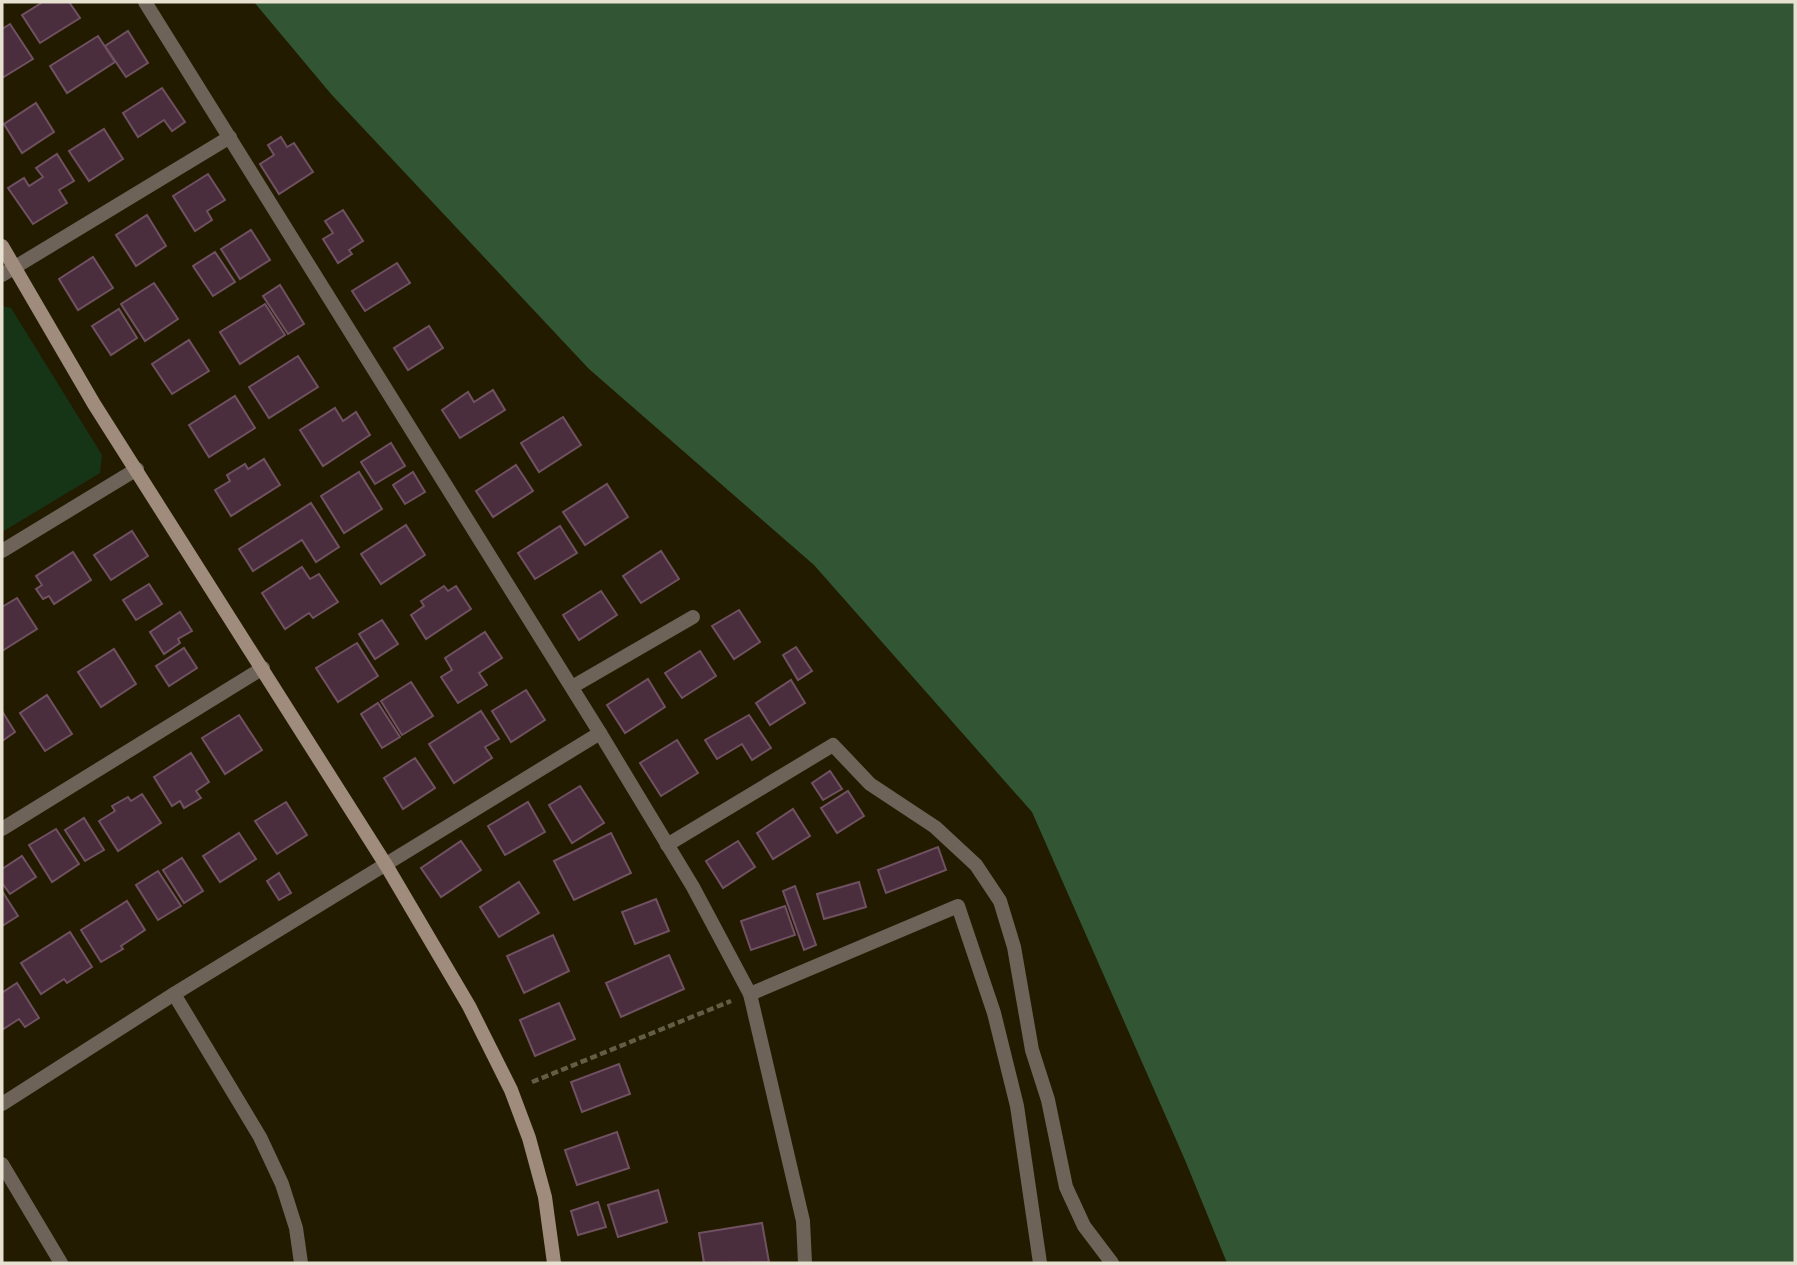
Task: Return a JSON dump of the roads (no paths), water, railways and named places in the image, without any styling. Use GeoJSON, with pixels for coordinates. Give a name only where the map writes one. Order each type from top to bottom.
{"type":"FeatureCollection","features":[{"type":"Feature","properties":{"kind":"street"},"geometry":{"type":"LineString","coordinates":[[145,2],[572,687],[693,887],[750,994],[803,1221],[805,1263]]}},
{"type":"Feature","properties":{"kind":"street"},"geometry":{"type":"LineString","coordinates":[[8,271],[230,137]]}},
{"type":"Feature","properties":{"kind":"street"},"geometry":{"type":"LineString","coordinates":[[2,246],[8,271],[263,668],[386,865],[469,1006],[511,1090],[529,1138],[545,1198],[554,1263]]}},
{"type":"Feature","properties":{"kind":"street"},"geometry":{"type":"LineString","coordinates":[[2,551],[137,468]]}},
{"type":"Feature","properties":{"kind":"street"},"geometry":{"type":"LineString","coordinates":[[572,687],[692,617]]}},
{"type":"Feature","properties":{"kind":"street"},"geometry":{"type":"LineString","coordinates":[[2,829],[263,668]]}},
{"type":"Feature","properties":{"kind":"street"},"geometry":{"type":"LineString","coordinates":[[2,1104],[174,994],[600,733]]}},
{"type":"Feature","properties":{"kind":"street"},"geometry":{"type":"LineString","coordinates":[[667,845],[833,745],[870,784],[935,827],[976,865],[1000,901],[1014,947],[1032,1051],[1048,1100],[1066,1187],[1083,1226],[1112,1263]]}},
{"type":"Feature","properties":{"kind":"street"},"geometry":{"type":"LineString","coordinates":[[750,994],[958,906],[994,1013],[1017,1106],[1040,1263]]}},
{"type":"Feature","properties":{"kind":"street"},"geometry":{"type":"LineString","coordinates":[[174,994],[260,1137],[282,1184],[296,1228],[301,1263]]}},
{"type":"Feature","properties":{"kind":"street"},"geometry":{"type":"LineString","coordinates":[[2,1164],[61,1263]]}}]}
